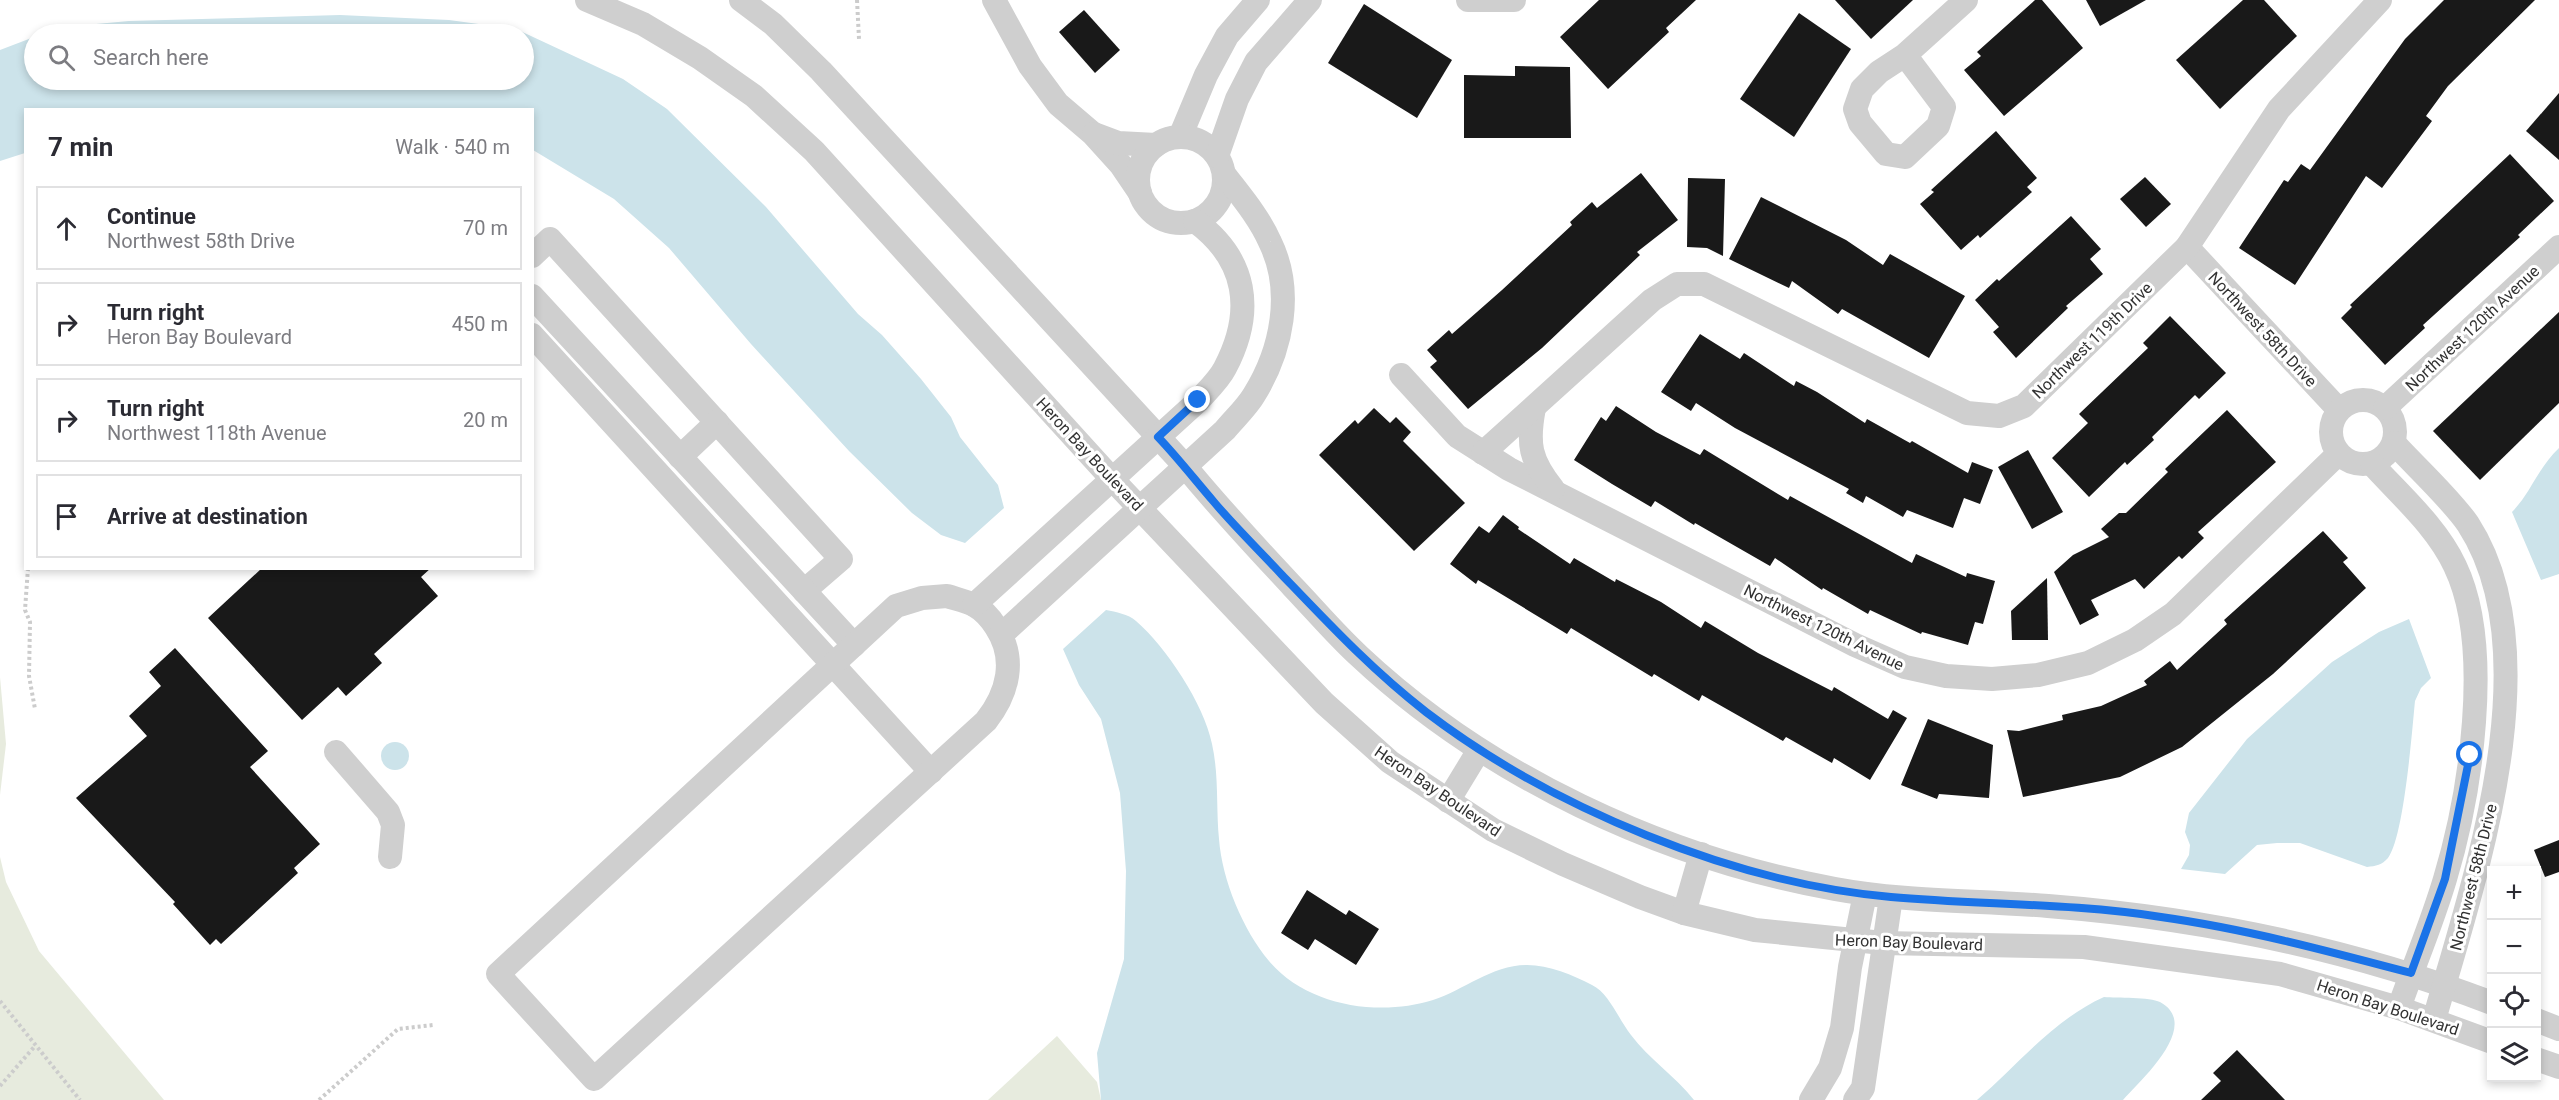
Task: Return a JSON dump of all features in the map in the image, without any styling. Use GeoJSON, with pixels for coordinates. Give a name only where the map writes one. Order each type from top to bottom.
{"type":"FeatureCollection","features":[{"type":"Feature","properties":{"kind":"street","name":"Heron Bay Boulevard"},"geometry":{"type":"LineString","coordinates":[[587,0],[643,24],[700,58],[754,96],[814,151],[1112,479],[1324,703],[1390,762],[1493,830],[1563,864],[1684,913],[1755,930],[1883,943],[2084,947],[2280,974],[2399,1008],[2487,1040]]}},
{"type":"Feature","properties":{"kind":"street"},"geometry":{"type":"LineString","coordinates":[[741,0],[773,24],[821,71],[1185,466],[1215,503],[1359,657],[1427,712],[1479,750],[1532,782],[1597,814],[1727,865],[1765,874],[1891,897],[2046,905],[2159,916],[2278,938],[2411,973],[2487,1001]]}},
{"type":"Feature","properties":{"kind":"street"},"geometry":{"type":"LineString","coordinates":[[994,0],[1030,66],[1058,104],[1092,133],[1121,165],[1146,205],[1162,218],[1181,223],[1195,221],[1215,208],[1221,197],[1220,165],[1237,99],[1256,62],[1310,0]]}},
{"type":"Feature","properties":{"kind":"street"},"geometry":{"type":"LineString","coordinates":[[1180,137],[1206,75],[1227,36],[1258,0],[1287,26]]}},
{"type":"Feature","properties":{"kind":"street"},"geometry":{"type":"LineString","coordinates":[[1468,0],[1514,0]]}},
{"type":"Feature","properties":{"kind":"street"},"geometry":{"type":"LineString","coordinates":[[1905,56],[1966,0]]}},
{"type":"Feature","properties":{"kind":"street","name":"Northwest 119th Drive"},"geometry":{"type":"LineString","coordinates":[[1483,453],[1652,300],[1677,284],[1704,284],[1967,413],[1999,416],[2024,406],[2187,247],[2279,109],[2380,0]]}},
{"type":"Feature","properties":{"kind":"street"},"geometry":{"type":"LineString","coordinates":[[1001,635],[1225,430],[1254,396],[1269,367],[1281,326],[1283,302],[1281,277],[1271,243],[1206,145],[1194,139],[1180,137],[1156,146],[1118,144],[1092,133]]}},
{"type":"Feature","properties":{"kind":"street"},"geometry":{"type":"LineString","coordinates":[[1140,193],[1138,180],[1140,166],[1156,146]]}},
{"type":"Feature","properties":{"kind":"street"},"geometry":{"type":"LineString","coordinates":[[974,605],[1198,400],[1224,371],[1236,342],[1242,311],[1242,286],[1232,258],[1212,233],[1195,221]]}},
{"type":"Feature","properties":{"kind":"street"},"geometry":{"type":"LineString","coordinates":[[534,254],[550,239],[842,559],[804,591]]}},
{"type":"Feature","properties":{"kind":"street","name":"Northwest 58th Drive"},"geometry":{"type":"LineString","coordinates":[[2187,247],[2339,410]]}},
{"type":"Feature","properties":{"kind":"street","name":"Northwest 120th Avenue"},"geometry":{"type":"LineString","coordinates":[[2385,408],[2559,247]]}},
{"type":"Feature","properties":{"kind":"street"},"geometry":{"type":"LineString","coordinates":[[534,298],[854,645]]}},
{"type":"Feature","properties":{"kind":"street"},"geometry":{"type":"LineString","coordinates":[[534,337],[931,772]]}},
{"type":"Feature","properties":{"kind":"street","name":"Northwest 120th Avenue"},"geometry":{"type":"LineString","coordinates":[[1401,375],[1457,436],[1483,453],[1855,645],[1895,663],[1946,676],[1992,679],[2038,675],[2088,663],[2135,640],[2173,614],[2338,454]]}},
{"type":"Feature","properties":{"kind":"street"},"geometry":{"type":"LineString","coordinates":[[2362,399],[2385,408],[2393,418],[2396,430],[2394,443],[2382,459],[2372,464],[2360,465],[2348,462],[2338,454],[2332,444],[2330,432],[2332,420],[2339,410],[2349,402],[2362,399]]}},
{"type":"Feature","properties":{"kind":"street"},"geometry":{"type":"LineString","coordinates":[[1534,408],[1530,430],[1531,450],[1539,471],[1554,491]]}},
{"type":"Feature","properties":{"kind":"street"},"geometry":{"type":"LineString","coordinates":[[680,457],[717,422]]}},
{"type":"Feature","properties":{"kind":"street","name":"Northwest 58th Drive"},"geometry":{"type":"LineString","coordinates":[[2394,443],[2467,523],[2485,557],[2498,598],[2504,636],[2505,684],[2499,759],[2487,835],[2434,1020]]}},
{"type":"Feature","properties":{"kind":"street","name":"Northwest 58th Drive"},"geometry":{"type":"LineString","coordinates":[[2372,464],[2443,543],[2462,585],[2474,636],[2475,682],[2470,755],[2457,828],[2445,879],[2399,1008]]}},
{"type":"Feature","properties":{"kind":"street"},"geometry":{"type":"LineString","coordinates":[[947,596],[974,605],[990,617],[1001,635],[1009,656],[1008,680],[995,710],[986,722],[594,1079],[498,974],[854,645],[896,606],[922,598],[947,596]]}},
{"type":"Feature","properties":{"kind":"street"},"geometry":{"type":"LineString","coordinates":[[1449,801],[1479,750]]}},
{"type":"Feature","properties":{"kind":"street"},"geometry":{"type":"LineString","coordinates":[[336,752],[388,812],[393,825],[390,857]]}},
{"type":"Feature","properties":{"kind":"street"},"geometry":{"type":"LineString","coordinates":[[1684,913],[1701,854]]}},
{"type":"Feature","properties":{"kind":"street"},"geometry":{"type":"LineString","coordinates":[[1811,1100],[1830,1068],[1842,1028],[1850,967],[1865,894]]}},
{"type":"Feature","properties":{"kind":"street"},"geometry":{"type":"LineString","coordinates":[[1856,1100],[1863,1088],[1891,897]]}},
{"type":"Feature","properties":{"kind":"street"},"geometry":{"type":"LineString","coordinates":[[2541,1022],[2559,1029]]}},
{"type":"Feature","properties":{"kind":"street"},"geometry":{"type":"LineString","coordinates":[[2541,1061],[2559,1067]]}},
{"type":"Feature","properties":{"kind":"path"},"geometry":{"type":"LineString","coordinates":[[857,0],[858,39]]}},
{"type":"Feature","properties":{"kind":"path"},"geometry":{"type":"LineString","coordinates":[[28,570],[26,610],[30,622],[29,676],[35,710]]}},
{"type":"Feature","properties":{"kind":"path"},"geometry":{"type":"LineString","coordinates":[[0,1001],[80,1100]]}},
{"type":"Feature","properties":{"kind":"path"},"geometry":{"type":"LineString","coordinates":[[319,1100],[399,1029],[433,1025]]}},
{"type":"Feature","properties":{"kind":"path"},"geometry":{"type":"LineString","coordinates":[[0,1086],[35,1046]]}},
{"type":"Feature","properties":{"kind":"shaded area"},"geometry":{"type":"Polygon","coordinates":[[[0,677],[6,744],[0,795],[0,677]]]}},
{"type":"Feature","properties":{"kind":"shaded area"},"geometry":{"type":"Polygon","coordinates":[[[0,857],[6,882],[39,951],[164,1100],[0,1100],[0,857]]]}},
{"type":"Feature","properties":{"kind":"shaded area"},"geometry":{"type":"Polygon","coordinates":[[[1057,1036],[1097,1082],[1101,1100],[988,1100],[1057,1036]]]}},
{"type":"Feature","properties":{"kind":"water"},"geometry":{"type":"Polygon","coordinates":[[[340,15],[449,20],[479,24],[96,24],[340,15]]]}},
{"type":"Feature","properties":{"kind":"water"},"geometry":{"type":"Polygon","coordinates":[[[534,37],[623,79],[667,109],[766,207],[858,314],[882,335],[921,379],[951,417],[960,437],[998,485],[1004,508],[965,543],[941,535],[912,513],[849,451],[751,344],[669,248],[614,199],[534,151],[534,108],[24,108],[24,153],[0,161],[0,50],[24,41],[24,90],[534,90],[534,37]]]}},
{"type":"Feature","properties":{"kind":"water"},"geometry":{"type":"Polygon","coordinates":[[[2559,448],[2559,574],[2541,580],[2512,512],[2519,505],[2545,464],[2559,448]]]}},
{"type":"Feature","properties":{"kind":"water"},"geometry":{"type":"Polygon","coordinates":[[[1106,610],[1129,617],[1148,632],[1182,677],[1201,712],[1208,728],[1214,756],[1219,839],[1229,887],[1251,935],[1269,961],[1285,976],[1323,998],[1367,1007],[1390,1007],[1433,1000],[1490,973],[1514,966],[1535,965],[1561,971],[1592,985],[1604,994],[1638,1044],[1694,1100],[1101,1100],[1097,1053],[1124,959],[1126,871],[1120,793],[1101,719],[1079,685],[1063,649],[1106,610]]]}},
{"type":"Feature","properties":{"kind":"water"},"geometry":{"type":"Polygon","coordinates":[[[2409,619],[2431,678],[2421,688],[2415,701],[2403,807],[2394,846],[2388,858],[2379,865],[2367,867],[2300,843],[2277,843],[2257,845],[2225,874],[2181,869],[2189,855],[2190,845],[2185,832],[2189,813],[2247,739],[2332,662],[2379,632],[2409,619]]]}},
{"type":"Feature","properties":{"kind":"water"},"geometry":{"type":"Polygon","coordinates":[[[395,742],[405,746],[409,756],[405,766],[395,770],[385,766],[381,756],[385,746],[395,742]]]}},
{"type":"Feature","properties":{"kind":"water"},"geometry":{"type":"Polygon","coordinates":[[[2104,997],[2155,1000],[2171,1012],[2175,1024],[2172,1038],[2164,1052],[2123,1100],[1977,1100],[2052,1030],[2104,997]]]}},
{"type":"Feature","properties":{"kind":"building"},"geometry":{"type":"Polygon","coordinates":[[[1599,0],[1696,0],[1666,28],[1669,32],[1608,89],[1560,37],[1599,0]]]}},
{"type":"Feature","properties":{"kind":"building"},"geometry":{"type":"Polygon","coordinates":[[[1835,0],[1913,0],[1871,39],[1835,0]]]}},
{"type":"Feature","properties":{"kind":"building"},"geometry":{"type":"Polygon","coordinates":[[[2035,0],[2042,0],[2083,48],[2004,116],[1964,70],[1981,56],[1977,52],[2035,0]]]}},
{"type":"Feature","properties":{"kind":"building"},"geometry":{"type":"Polygon","coordinates":[[[2086,0],[2146,0],[2100,26],[2086,0]]]}},
{"type":"Feature","properties":{"kind":"building"},"geometry":{"type":"Polygon","coordinates":[[[2243,0],[2264,0],[2297,36],[2220,109],[2176,60],[2243,0]]]}},
{"type":"Feature","properties":{"kind":"building"},"geometry":{"type":"Polygon","coordinates":[[[2444,0],[2535,0],[2448,86],[2426,116],[2432,121],[2382,188],[2366,176],[2295,285],[2239,248],[2284,180],[2288,182],[2301,164],[2310,170],[2405,39],[2444,0]]]}},
{"type":"Feature","properties":{"kind":"building"},"geometry":{"type":"Polygon","coordinates":[[[1364,4],[1452,60],[1417,118],[1328,63],[1364,4]]]}},
{"type":"Feature","properties":{"kind":"building"},"geometry":{"type":"Polygon","coordinates":[[[1084,10],[1120,50],[1095,73],[1059,32],[1084,10]]]}},
{"type":"Feature","properties":{"kind":"building"},"geometry":{"type":"Polygon","coordinates":[[[1799,13],[1851,49],[1794,137],[1740,99],[1799,13]]]}},
{"type":"Feature","properties":{"kind":"building"},"geometry":{"type":"Polygon","coordinates":[[[1515,66],[1570,67],[1571,138],[1464,138],[1464,75],[1515,76],[1515,66]]]}},
{"type":"Feature","properties":{"kind":"building"},"geometry":{"type":"Polygon","coordinates":[[[2559,93],[2559,160],[2526,131],[2559,93]]]}},
{"type":"Feature","properties":{"kind":"building"},"geometry":{"type":"Polygon","coordinates":[[[1996,131],[2037,178],[2027,187],[2032,192],[1980,238],[1978,235],[1961,250],[1920,204],[1934,192],[1931,190],[1996,131]]]}},
{"type":"Feature","properties":{"kind":"building"},"geometry":{"type":"Polygon","coordinates":[[[2510,154],[2554,201],[2518,235],[2520,237],[2423,325],[2425,328],[2385,365],[2341,318],[2352,307],[2350,305],[2510,154]]]}},
{"type":"Feature","properties":{"kind":"building"},"geometry":{"type":"Polygon","coordinates":[[[1641,173],[1678,220],[1637,252],[1640,255],[1542,348],[1468,409],[1430,367],[1437,361],[1427,350],[1449,330],[1452,334],[1502,290],[1572,225],[1570,222],[1592,202],[1597,208],[1641,173]]]}},
{"type":"Feature","properties":{"kind":"building"},"geometry":{"type":"Polygon","coordinates":[[[2145,177],[2171,204],[2146,227],[2120,199],[2145,177]]]}},
{"type":"Feature","properties":{"kind":"building"},"geometry":{"type":"Polygon","coordinates":[[[1688,178],[1725,179],[1723,256],[1707,248],[1687,247],[1688,178]]]}},
{"type":"Feature","properties":{"kind":"building"},"geometry":{"type":"Polygon","coordinates":[[[1761,197],[1846,240],[1883,265],[1890,254],[1965,296],[1929,358],[1842,309],[1838,314],[1792,281],[1789,288],[1729,259],[1761,197]]]}},
{"type":"Feature","properties":{"kind":"building"},"geometry":{"type":"Polygon","coordinates":[[[2071,216],[2101,249],[2090,259],[2103,274],[2066,306],[2068,308],[2016,358],[1993,332],[1999,327],[1975,300],[2071,216]]]}},
{"type":"Feature","properties":{"kind":"building"},"geometry":{"type":"Polygon","coordinates":[[[2559,312],[2559,403],[2480,480],[2433,431],[2559,312]]]}},
{"type":"Feature","properties":{"kind":"building"},"geometry":{"type":"Polygon","coordinates":[[[2170,316],[2226,373],[2199,399],[2195,395],[2152,437],[2154,440],[2127,465],[2125,462],[2089,497],[2052,458],[2088,423],[2079,414],[2148,348],[2143,343],[2170,316]]]}},
{"type":"Feature","properties":{"kind":"building"},"geometry":{"type":"Polygon","coordinates":[[[1700,334],[1740,359],[1744,353],[1794,386],[1796,381],[1865,423],[1867,419],[1910,443],[1912,441],[1968,473],[1972,462],[1993,470],[1980,504],[1964,498],[1953,528],[1907,510],[1903,517],[1866,496],[1863,503],[1846,493],[1849,489],[1735,428],[1696,403],[1691,411],[1661,392],[1700,334]]]}},
{"type":"Feature","properties":{"kind":"building"},"geometry":{"type":"Polygon","coordinates":[[[1616,406],[1656,432],[1700,455],[1704,449],[1788,500],[1790,496],[1912,563],[1916,554],[1966,577],[1967,573],[1995,581],[1983,624],[1975,622],[1968,645],[1922,632],[1921,634],[1870,610],[1868,614],[1823,588],[1822,590],[1775,558],[1770,566],[1655,501],[1651,507],[1612,484],[1574,460],[1601,417],[1606,421],[1616,406]]]}},
{"type":"Feature","properties":{"kind":"building"},"geometry":{"type":"Polygon","coordinates":[[[1374,408],[1390,423],[1396,417],[1411,432],[1403,441],[1465,503],[1414,551],[1319,455],[1355,420],[1358,424],[1374,408]]]}},
{"type":"Feature","properties":{"kind":"building"},"geometry":{"type":"Polygon","coordinates":[[[2227,410],[2276,462],[2198,532],[2204,538],[2182,559],[2179,556],[2144,589],[2135,579],[2091,600],[2099,615],[2080,625],[2054,572],[2073,555],[2109,537],[2101,529],[2119,513],[2126,513],[2168,472],[2165,469],[2227,410]]]}},
{"type":"Feature","properties":{"kind":"building"},"geometry":{"type":"Polygon","coordinates":[[[2028,450],[2063,512],[2032,529],[1998,467],[2028,450]]]}},
{"type":"Feature","properties":{"kind":"building"},"geometry":{"type":"Polygon","coordinates":[[[1503,515],[1519,527],[1518,529],[1570,564],[1574,558],[1615,582],[1616,579],[1661,602],[1701,628],[1705,621],[1758,653],[1832,691],[1834,687],[1888,719],[1893,710],[1907,718],[1870,780],[1834,758],[1832,763],[1786,737],[1783,741],[1702,695],[1699,701],[1654,674],[1652,677],[1571,628],[1567,634],[1478,580],[1476,584],[1450,564],[1479,526],[1489,533],[1503,515]]]}},
{"type":"Feature","properties":{"kind":"building"},"geometry":{"type":"Polygon","coordinates":[[[2323,531],[2348,558],[2343,562],[2366,588],[2273,674],[2182,747],[2120,777],[2023,797],[2007,730],[2019,731],[2063,720],[2062,715],[2101,706],[2147,685],[2144,681],[2170,661],[2177,670],[2227,624],[2224,620],[2323,531]]]}},
{"type":"Feature","properties":{"kind":"building"},"geometry":{"type":"Polygon","coordinates":[[[260,570],[429,570],[421,577],[438,596],[374,654],[382,663],[346,696],[338,687],[302,720],[208,618],[260,570]]]}},
{"type":"Feature","properties":{"kind":"building"},"geometry":{"type":"Polygon","coordinates":[[[2047,578],[2048,640],[2012,640],[2011,611],[2047,578]]]}},
{"type":"Feature","properties":{"kind":"building"},"geometry":{"type":"Polygon","coordinates":[[[175,648],[268,751],[250,767],[320,844],[294,868],[298,873],[221,944],[216,939],[210,945],[173,904],[175,902],[76,798],[147,736],[129,716],[161,686],[149,672],[175,648]]]}},
{"type":"Feature","properties":{"kind":"building"},"geometry":{"type":"Polygon","coordinates":[[[1928,719],[1993,745],[1989,798],[1939,794],[1937,799],[1901,785],[1928,719]]]}},
{"type":"Feature","properties":{"kind":"building"},"geometry":{"type":"Polygon","coordinates":[[[2559,840],[2559,872],[2545,877],[2534,850],[2559,840]]]}},
{"type":"Feature","properties":{"kind":"building"},"geometry":{"type":"Polygon","coordinates":[[[1307,890],[1346,915],[1349,910],[1379,929],[1356,965],[1315,939],[1308,950],[1281,933],[1307,890]]]}},
{"type":"Feature","properties":{"kind":"building"},"geometry":{"type":"Polygon","coordinates":[[[2237,1050],[2285,1100],[2201,1100],[2221,1081],[2213,1073],[2237,1050]]]}},
{"type":"Feature","properties":{"kind":"route"},"geometry":{"type":"LineString","coordinates":[[1198,400],[1158,437],[1215,503],[1359,657],[1427,712],[1479,750],[1532,782],[1597,814],[1727,865],[1836,890],[1891,897],[2046,905],[2159,916],[2278,938],[2411,973],[2445,879],[2470,755]]}}]}
